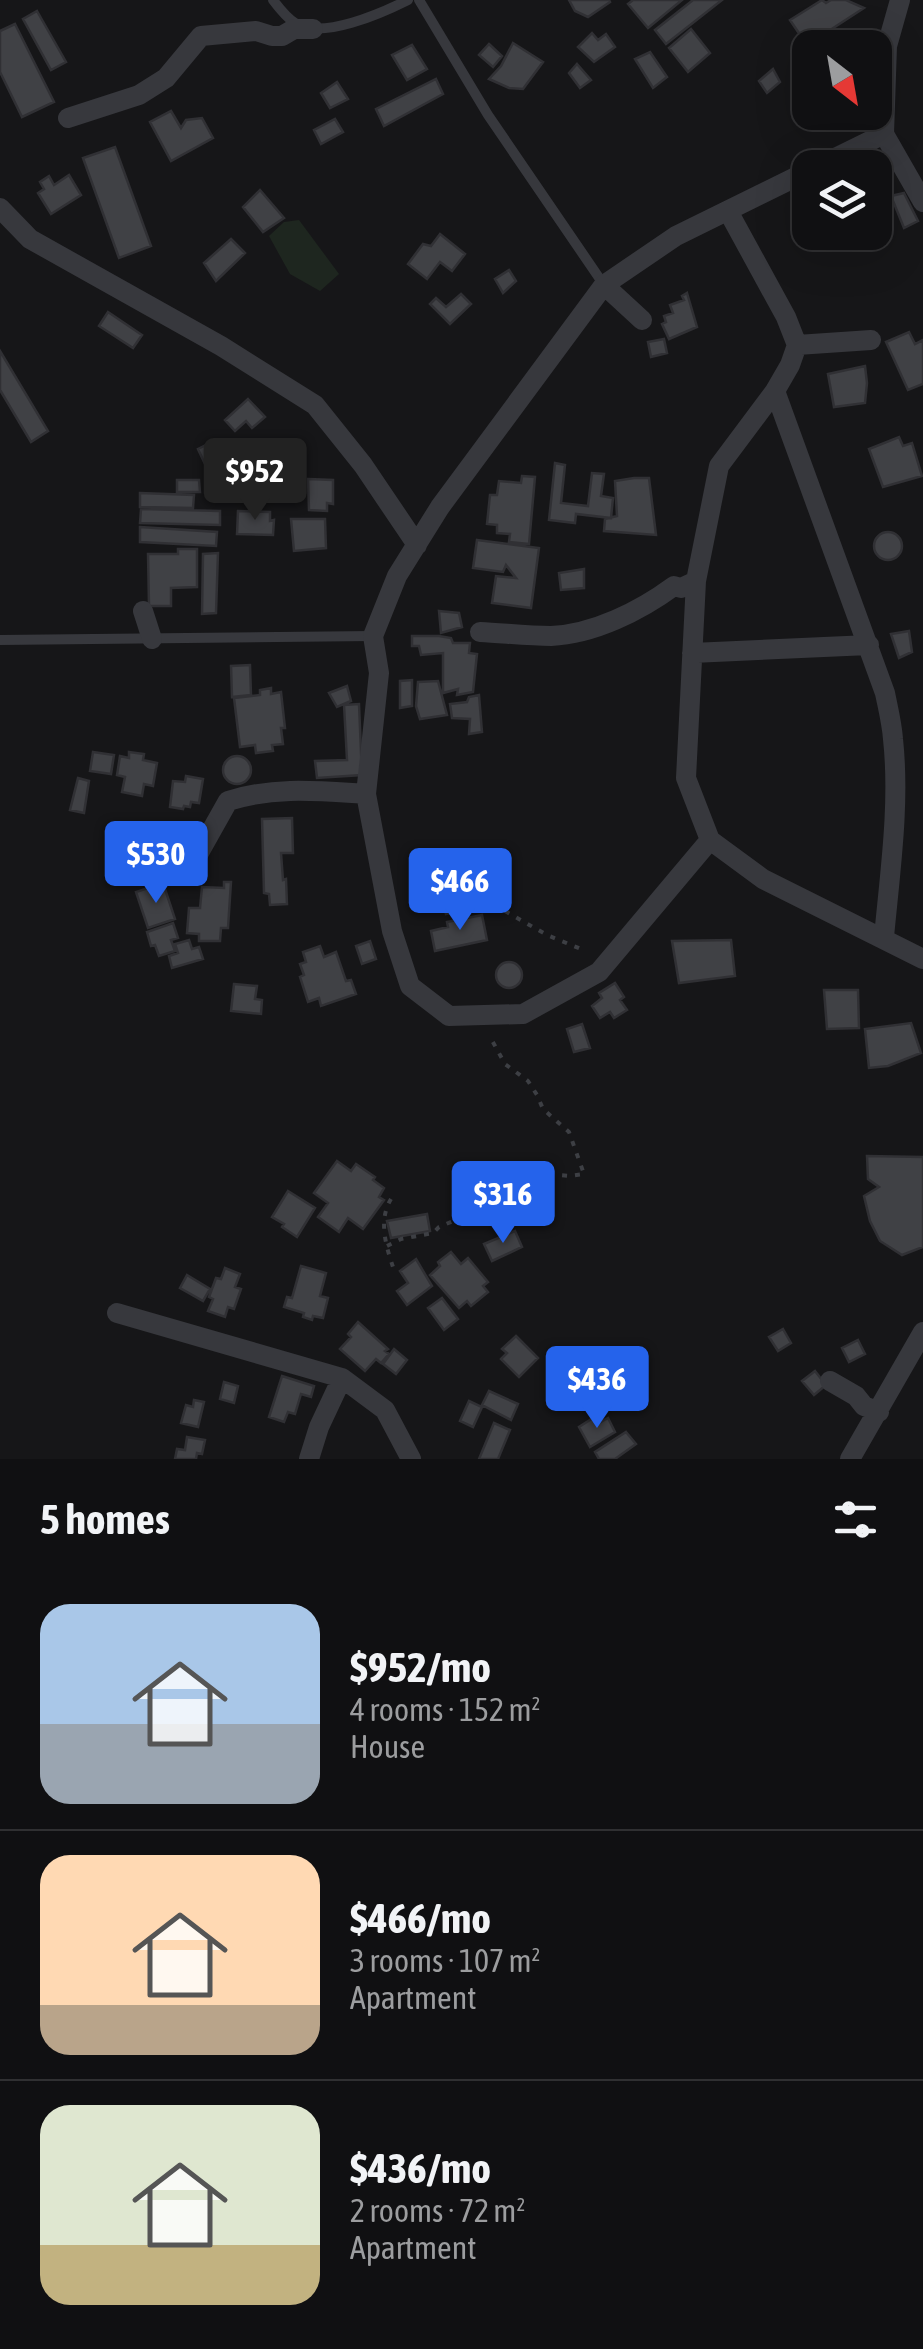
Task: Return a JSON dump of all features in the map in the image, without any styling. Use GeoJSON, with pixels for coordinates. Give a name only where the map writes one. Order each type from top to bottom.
{"type":"FeatureCollection","features":[{"type":"Feature","properties":{"kind":"street"},"geometry":{"type":"LineString","coordinates":[[900,0],[887,46],[884,134],[923,202]]}},
{"type":"Feature","properties":{"kind":"street"},"geometry":{"type":"LineString","coordinates":[[68,118],[139,95],[166,78],[201,36],[256,31],[282,36],[294,30],[312,29]]}},
{"type":"Feature","properties":{"kind":"street"},"geometry":{"type":"LineString","coordinates":[[851,150],[884,134]]}},
{"type":"Feature","properties":{"kind":"street"},"geometry":{"type":"LineString","coordinates":[[710,840],[599,972],[523,1014],[450,1016],[410,986],[392,931],[366,794],[378,673],[373,636],[398,576],[440,507],[604,285],[676,236],[792,179]]}},
{"type":"Feature","properties":{"kind":"street"},"geometry":{"type":"LineString","coordinates":[[0,208],[30,239],[221,346],[315,406],[364,464],[417,544]]}},
{"type":"Feature","properties":{"kind":"street"},"geometry":{"type":"LineString","coordinates":[[728,211],[786,317],[796,344],[790,365],[775,391],[719,466],[696,581],[686,778],[710,840],[763,879],[923,958]]}},
{"type":"Feature","properties":{"kind":"street"},"geometry":{"type":"LineString","coordinates":[[604,285],[642,320]]}},
{"type":"Feature","properties":{"kind":"street"},"geometry":{"type":"LineString","coordinates":[[796,344],[871,340]]}},
{"type":"Feature","properties":{"kind":"street"},"geometry":{"type":"LineString","coordinates":[[775,391],[885,693],[894,740],[892,848],[884,937]]}},
{"type":"Feature","properties":{"kind":"street"},"geometry":{"type":"LineString","coordinates":[[480,632],[552,636],[580,632],[657,599],[674,586],[681,588],[696,581]]}},
{"type":"Feature","properties":{"kind":"street"},"geometry":{"type":"LineString","coordinates":[[143,611],[152,638]]}},
{"type":"Feature","properties":{"kind":"street"},"geometry":{"type":"LineString","coordinates":[[692,653],[869,645]]}},
{"type":"Feature","properties":{"kind":"street"},"geometry":{"type":"LineString","coordinates":[[196,858],[228,801],[290,789],[366,794]]}},
{"type":"Feature","properties":{"kind":"street"},"geometry":{"type":"LineString","coordinates":[[117,1313],[342,1378],[386,1410],[411,1459]]}},
{"type":"Feature","properties":{"kind":"street"},"geometry":{"type":"LineString","coordinates":[[850,1459],[923,1332]]}},
{"type":"Feature","properties":{"kind":"street"},"geometry":{"type":"LineString","coordinates":[[310,1459],[319,1427],[342,1378]]}},
{"type":"Feature","properties":{"kind":"street"},"geometry":{"type":"LineString","coordinates":[[830,1380],[878,1412]]}},
{"type":"Feature","properties":{"kind":"lane"},"geometry":{"type":"LineString","coordinates":[[273,0],[296,24],[312,29],[346,24],[408,0]]}},
{"type":"Feature","properties":{"kind":"lane"},"geometry":{"type":"LineString","coordinates":[[419,0],[488,115],[604,285]]}},
{"type":"Feature","properties":{"kind":"lane"},"geometry":{"type":"LineString","coordinates":[[0,640],[373,636]]}},
{"type":"Feature","properties":{"kind":"path"},"geometry":{"type":"LineString","coordinates":[[505,911],[581,949],[599,972]]}},
{"type":"Feature","properties":{"kind":"path"},"geometry":{"type":"LineString","coordinates":[[386,1246],[434,1233],[478,1211],[504,1187],[538,1173],[584,1174],[569,1132],[543,1108],[528,1082],[505,1064],[480,1015]]}},
{"type":"Feature","properties":{"kind":"path"},"geometry":{"type":"LineString","coordinates":[[391,1199],[386,1205],[384,1237],[393,1268]]}},
{"type":"Feature","properties":{"kind":"shaded area"},"geometry":{"type":"Polygon","coordinates":[[[299,220],[339,274],[320,291],[290,274],[269,236],[284,222],[299,220]]]}},
{"type":"Feature","properties":{"kind":"building"},"geometry":{"type":"Polygon","coordinates":[[[569,0],[610,2],[588,17],[575,11],[569,0]]]}},
{"type":"Feature","properties":{"kind":"building"},"geometry":{"type":"Polygon","coordinates":[[[633,0],[682,0],[648,28],[628,4],[633,0]]]}},
{"type":"Feature","properties":{"kind":"building"},"geometry":{"type":"Polygon","coordinates":[[[693,0],[722,0],[666,44],[655,30],[693,0]]]}},
{"type":"Feature","properties":{"kind":"building"},"geometry":{"type":"Polygon","coordinates":[[[822,0],[846,0],[864,8],[830,30],[797,30],[790,20],[822,0]]]}},
{"type":"Feature","properties":{"kind":"building"},"geometry":{"type":"Polygon","coordinates":[[[37,11],[66,62],[51,70],[23,19],[37,11]]]}},
{"type":"Feature","properties":{"kind":"building"},"geometry":{"type":"Polygon","coordinates":[[[15,24],[54,102],[22,117],[0,72],[0,31],[15,24]]]}},
{"type":"Feature","properties":{"kind":"building"},"geometry":{"type":"Polygon","coordinates":[[[691,29],[710,53],[688,72],[669,48],[691,29]]]}},
{"type":"Feature","properties":{"kind":"building"},"geometry":{"type":"Polygon","coordinates":[[[592,33],[598,40],[606,34],[615,47],[594,62],[578,47],[592,33]]]}},
{"type":"Feature","properties":{"kind":"building"},"geometry":{"type":"Polygon","coordinates":[[[513,43],[543,62],[523,89],[489,79],[513,43]]]}},
{"type":"Feature","properties":{"kind":"building"},"geometry":{"type":"Polygon","coordinates":[[[489,44],[502,56],[493,67],[479,55],[489,44]]]}},
{"type":"Feature","properties":{"kind":"building"},"geometry":{"type":"Polygon","coordinates":[[[412,45],[427,69],[407,80],[392,55],[412,45]]]}},
{"type":"Feature","properties":{"kind":"building"},"geometry":{"type":"Polygon","coordinates":[[[650,52],[667,77],[653,88],[635,59],[650,52]]]}},
{"type":"Feature","properties":{"kind":"building"},"geometry":{"type":"Polygon","coordinates":[[[577,64],[591,80],[580,88],[569,73],[577,64]]]}},
{"type":"Feature","properties":{"kind":"building"},"geometry":{"type":"Polygon","coordinates":[[[773,69],[780,82],[767,93],[759,81],[773,69]]]}},
{"type":"Feature","properties":{"kind":"building"},"geometry":{"type":"Polygon","coordinates":[[[436,79],[443,94],[384,126],[376,109],[436,79]]]}},
{"type":"Feature","properties":{"kind":"building"},"geometry":{"type":"Polygon","coordinates":[[[337,82],[348,99],[330,108],[321,93],[337,82]]]}},
{"type":"Feature","properties":{"kind":"building"},"geometry":{"type":"Polygon","coordinates":[[[171,111],[181,128],[186,120],[202,118],[213,138],[171,161],[150,122],[171,111]]]}},
{"type":"Feature","properties":{"kind":"building"},"geometry":{"type":"Polygon","coordinates":[[[335,119],[343,132],[321,144],[314,130],[335,119]]]}},
{"type":"Feature","properties":{"kind":"building"},"geometry":{"type":"Polygon","coordinates":[[[115,147],[151,246],[119,258],[83,158],[115,147]]]}},
{"type":"Feature","properties":{"kind":"building"},"geometry":{"type":"Polygon","coordinates":[[[69,175],[81,195],[51,214],[38,193],[44,189],[40,182],[49,176],[54,185],[69,175]]]}},
{"type":"Feature","properties":{"kind":"building"},"geometry":{"type":"Polygon","coordinates":[[[260,190],[284,218],[263,232],[243,207],[260,190]]]}},
{"type":"Feature","properties":{"kind":"building"},"geometry":{"type":"Polygon","coordinates":[[[904,193],[918,221],[904,228],[892,196],[904,193]]]}},
{"type":"Feature","properties":{"kind":"building"},"geometry":{"type":"Polygon","coordinates":[[[440,234],[465,254],[452,271],[440,262],[427,279],[408,264],[423,244],[431,246],[440,234]]]}},
{"type":"Feature","properties":{"kind":"building"},"geometry":{"type":"Polygon","coordinates":[[[231,239],[245,253],[216,281],[204,263],[231,239]]]}},
{"type":"Feature","properties":{"kind":"building"},"geometry":{"type":"Polygon","coordinates":[[[509,270],[516,281],[503,293],[495,279],[509,270]]]}},
{"type":"Feature","properties":{"kind":"building"},"geometry":{"type":"Polygon","coordinates":[[[687,293],[697,327],[669,339],[662,324],[666,322],[664,316],[673,313],[670,305],[684,300],[682,296],[687,293]]]}},
{"type":"Feature","properties":{"kind":"building"},"geometry":{"type":"Polygon","coordinates":[[[461,294],[471,304],[450,324],[430,304],[436,298],[446,307],[461,294]]]}},
{"type":"Feature","properties":{"kind":"building"},"geometry":{"type":"Polygon","coordinates":[[[108,312],[142,335],[133,348],[99,326],[108,312]]]}},
{"type":"Feature","properties":{"kind":"building"},"geometry":{"type":"Polygon","coordinates":[[[909,332],[915,344],[923,340],[923,384],[908,390],[886,342],[909,332]]]}},
{"type":"Feature","properties":{"kind":"building"},"geometry":{"type":"Polygon","coordinates":[[[664,339],[667,353],[651,357],[648,342],[664,339]]]}},
{"type":"Feature","properties":{"kind":"building"},"geometry":{"type":"Polygon","coordinates":[[[0,351],[48,431],[31,442],[0,390],[0,351]]]}},
{"type":"Feature","properties":{"kind":"building"},"geometry":{"type":"Polygon","coordinates":[[[865,366],[865,403],[834,407],[828,374],[865,366]]]}},
{"type":"Feature","properties":{"kind":"building"},"geometry":{"type":"Polygon","coordinates":[[[248,399],[265,417],[252,428],[246,421],[235,431],[225,420],[248,399]]]}},
{"type":"Feature","properties":{"kind":"building"},"geometry":{"type":"Polygon","coordinates":[[[899,437],[903,446],[912,443],[922,476],[883,487],[869,449],[899,437]]]}},
{"type":"Feature","properties":{"kind":"building"},"geometry":{"type":"Polygon","coordinates":[[[212,442],[220,457],[205,464],[198,449],[212,442]]]}},
{"type":"Feature","properties":{"kind":"building"},"geometry":{"type":"Polygon","coordinates":[[[555,463],[565,465],[561,503],[588,506],[592,473],[604,474],[601,496],[613,498],[611,518],[576,514],[575,523],[549,520],[555,463]]]}},
{"type":"Feature","properties":{"kind":"building"},"geometry":{"type":"Polygon","coordinates":[[[522,476],[535,477],[529,544],[509,542],[510,534],[497,533],[497,525],[487,524],[490,495],[497,495],[499,481],[521,483],[522,476]]]}},
{"type":"Feature","properties":{"kind":"building"},"geometry":{"type":"Polygon","coordinates":[[[649,478],[656,535],[604,531],[605,519],[617,516],[615,481],[649,478]]]}},
{"type":"Feature","properties":{"kind":"building"},"geometry":{"type":"Polygon","coordinates":[[[308,479],[333,480],[333,504],[327,503],[327,511],[309,510],[308,479]]]}},
{"type":"Feature","properties":{"kind":"building"},"geometry":{"type":"Polygon","coordinates":[[[177,480],[199,480],[200,492],[177,492],[177,480]]]}},
{"type":"Feature","properties":{"kind":"building"},"geometry":{"type":"Polygon","coordinates":[[[140,493],[194,495],[193,508],[140,507],[140,493]]]}},
{"type":"Feature","properties":{"kind":"building"},"geometry":{"type":"Polygon","coordinates":[[[141,509],[220,511],[220,525],[140,523],[141,509]]]}},
{"type":"Feature","properties":{"kind":"building"},"geometry":{"type":"Polygon","coordinates":[[[238,511],[270,512],[273,535],[237,534],[238,511]]]}},
{"type":"Feature","properties":{"kind":"building"},"geometry":{"type":"Polygon","coordinates":[[[291,519],[325,519],[326,548],[294,551],[291,519]]]}},
{"type":"Feature","properties":{"kind":"building"},"geometry":{"type":"Polygon","coordinates":[[[140,527],[217,532],[216,546],[140,542],[140,527]]]}},
{"type":"Feature","properties":{"kind":"building"},"geometry":{"type":"Polygon","coordinates":[[[888,532],[898,536],[902,546],[898,556],[888,560],[878,556],[874,546],[878,536],[888,532]]]}},
{"type":"Feature","properties":{"kind":"building"},"geometry":{"type":"Polygon","coordinates":[[[477,540],[539,548],[531,608],[492,603],[496,576],[516,578],[506,565],[503,572],[473,568],[477,540]]]}},
{"type":"Feature","properties":{"kind":"building"},"geometry":{"type":"Polygon","coordinates":[[[178,549],[197,549],[197,587],[171,588],[171,606],[149,606],[148,554],[178,554],[178,549]]]}},
{"type":"Feature","properties":{"kind":"building"},"geometry":{"type":"Polygon","coordinates":[[[218,553],[216,613],[202,614],[203,554],[218,553]]]}},
{"type":"Feature","properties":{"kind":"building"},"geometry":{"type":"Polygon","coordinates":[[[584,569],[584,588],[561,590],[559,573],[584,569]]]}},
{"type":"Feature","properties":{"kind":"building"},"geometry":{"type":"Polygon","coordinates":[[[439,611],[459,613],[462,627],[441,633],[439,611]]]}},
{"type":"Feature","properties":{"kind":"building"},"geometry":{"type":"Polygon","coordinates":[[[909,631],[912,652],[899,658],[891,634],[909,631]]]}},
{"type":"Feature","properties":{"kind":"building"},"geometry":{"type":"Polygon","coordinates":[[[412,636],[439,636],[451,638],[453,643],[470,643],[469,653],[477,654],[473,692],[457,695],[458,689],[443,693],[443,653],[421,655],[419,646],[412,646],[412,636]]]}},
{"type":"Feature","properties":{"kind":"building"},"geometry":{"type":"Polygon","coordinates":[[[250,665],[251,695],[232,697],[231,666],[250,665]]]}},
{"type":"Feature","properties":{"kind":"building"},"geometry":{"type":"Polygon","coordinates":[[[412,680],[412,706],[400,708],[400,681],[412,680]]]}},
{"type":"Feature","properties":{"kind":"building"},"geometry":{"type":"Polygon","coordinates":[[[438,681],[447,715],[420,719],[416,706],[418,682],[438,681]]]}},
{"type":"Feature","properties":{"kind":"building"},"geometry":{"type":"Polygon","coordinates":[[[347,686],[351,701],[337,707],[329,693],[347,686]]]}},
{"type":"Feature","properties":{"kind":"building"},"geometry":{"type":"Polygon","coordinates":[[[271,688],[271,694],[281,692],[283,744],[272,745],[273,751],[256,753],[255,745],[240,747],[234,698],[260,695],[260,690],[271,688]]]}},
{"type":"Feature","properties":{"kind":"building"},"geometry":{"type":"Polygon","coordinates":[[[479,695],[482,732],[469,734],[470,719],[452,718],[450,704],[467,702],[469,697],[479,695]]]}},
{"type":"Feature","properties":{"kind":"building"},"geometry":{"type":"Polygon","coordinates":[[[359,704],[362,775],[317,778],[315,761],[347,760],[344,705],[359,704]]]}},
{"type":"Feature","properties":{"kind":"building"},"geometry":{"type":"Polygon","coordinates":[[[93,752],[114,755],[111,774],[90,771],[93,752]]]}},
{"type":"Feature","properties":{"kind":"building"},"geometry":{"type":"Polygon","coordinates":[[[129,752],[144,754],[143,760],[157,763],[153,786],[144,784],[142,796],[122,792],[125,777],[117,775],[120,756],[129,758],[129,752]]]}},
{"type":"Feature","properties":{"kind":"building"},"geometry":{"type":"Polygon","coordinates":[[[237,756],[247,760],[251,770],[247,780],[237,784],[227,780],[223,770],[227,760],[237,756]]]}},
{"type":"Feature","properties":{"kind":"building"},"geometry":{"type":"Polygon","coordinates":[[[186,776],[203,779],[199,803],[191,802],[190,807],[183,809],[170,807],[173,781],[185,782],[186,776]]]}},
{"type":"Feature","properties":{"kind":"building"},"geometry":{"type":"Polygon","coordinates":[[[78,778],[89,781],[84,813],[70,810],[78,778]]]}},
{"type":"Feature","properties":{"kind":"building"},"geometry":{"type":"Polygon","coordinates":[[[292,818],[293,853],[281,853],[287,904],[270,905],[269,894],[264,893],[262,819],[292,818]]]}},
{"type":"Feature","properties":{"kind":"building"},"geometry":{"type":"Polygon","coordinates":[[[446,850],[449,866],[423,871],[421,855],[446,850]]]}},
{"type":"Feature","properties":{"kind":"building"},"geometry":{"type":"Polygon","coordinates":[[[469,881],[474,908],[446,914],[444,907],[432,910],[428,889],[469,881]]]}},
{"type":"Feature","properties":{"kind":"building"},"geometry":{"type":"Polygon","coordinates":[[[224,882],[231,882],[228,928],[221,928],[220,941],[199,941],[199,934],[187,933],[189,908],[200,908],[202,887],[224,888],[224,882]]]}},
{"type":"Feature","properties":{"kind":"building"},"geometry":{"type":"Polygon","coordinates":[[[163,883],[175,919],[148,928],[136,892],[163,883]]]}},
{"type":"Feature","properties":{"kind":"building"},"geometry":{"type":"Polygon","coordinates":[[[482,915],[487,940],[435,951],[431,931],[448,927],[447,922],[482,915]]]}},
{"type":"Feature","properties":{"kind":"building"},"geometry":{"type":"Polygon","coordinates":[[[173,923],[178,938],[171,940],[175,951],[159,956],[147,932],[173,923]]]}},
{"type":"Feature","properties":{"kind":"building"},"geometry":{"type":"Polygon","coordinates":[[[189,940],[192,949],[199,947],[203,959],[172,968],[169,956],[178,953],[175,944],[189,940]]]}},
{"type":"Feature","properties":{"kind":"building"},"geometry":{"type":"Polygon","coordinates":[[[731,940],[735,976],[679,983],[672,941],[731,940]]]}},
{"type":"Feature","properties":{"kind":"building"},"geometry":{"type":"Polygon","coordinates":[[[370,941],[376,959],[362,964],[356,946],[370,941]]]}},
{"type":"Feature","properties":{"kind":"building"},"geometry":{"type":"Polygon","coordinates":[[[320,946],[324,957],[336,952],[346,981],[351,980],[356,994],[321,1006],[319,998],[308,1002],[300,977],[304,975],[300,964],[306,962],[303,952],[320,946]]]}},
{"type":"Feature","properties":{"kind":"building"},"geometry":{"type":"Polygon","coordinates":[[[509,962],[518,966],[522,975],[518,984],[509,988],[500,984],[496,975],[500,966],[509,962]]]}},
{"type":"Feature","properties":{"kind":"building"},"geometry":{"type":"Polygon","coordinates":[[[615,983],[627,1010],[614,1018],[610,1012],[600,1018],[592,1006],[602,998],[599,993],[615,983]]]}},
{"type":"Feature","properties":{"kind":"building"},"geometry":{"type":"Polygon","coordinates":[[[234,984],[257,986],[255,999],[262,1000],[261,1014],[231,1011],[234,984]]]}},
{"type":"Feature","properties":{"kind":"building"},"geometry":{"type":"Polygon","coordinates":[[[824,990],[858,990],[859,1028],[827,1029],[824,990]]]}},
{"type":"Feature","properties":{"kind":"building"},"geometry":{"type":"Polygon","coordinates":[[[911,1023],[921,1053],[888,1066],[869,1068],[865,1029],[911,1023]]]}},
{"type":"Feature","properties":{"kind":"building"},"geometry":{"type":"Polygon","coordinates":[[[582,1024],[590,1048],[574,1052],[567,1029],[582,1024]]]}},
{"type":"Feature","properties":{"kind":"building"},"geometry":{"type":"Polygon","coordinates":[[[867,1156],[923,1157],[923,1247],[902,1255],[880,1241],[864,1196],[879,1187],[868,1179],[867,1156]]]}},
{"type":"Feature","properties":{"kind":"building"},"geometry":{"type":"Polygon","coordinates":[[[337,1161],[351,1171],[356,1164],[384,1188],[379,1197],[384,1200],[363,1229],[348,1218],[339,1232],[318,1217],[328,1203],[314,1193],[337,1161]]]}},
{"type":"Feature","properties":{"kind":"building"},"geometry":{"type":"Polygon","coordinates":[[[288,1191],[315,1208],[297,1237],[272,1217],[288,1191]]]}},
{"type":"Feature","properties":{"kind":"building"},"geometry":{"type":"Polygon","coordinates":[[[427,1214],[430,1231],[391,1238],[387,1221],[427,1214]]]}},
{"type":"Feature","properties":{"kind":"building"},"geometry":{"type":"Polygon","coordinates":[[[515,1231],[522,1247],[492,1261],[484,1244],[515,1231]]]}},
{"type":"Feature","properties":{"kind":"building"},"geometry":{"type":"Polygon","coordinates":[[[451,1252],[461,1264],[468,1258],[488,1282],[483,1286],[488,1292],[471,1306],[467,1301],[459,1308],[430,1275],[451,1252]]]}},
{"type":"Feature","properties":{"kind":"building"},"geometry":{"type":"Polygon","coordinates":[[[416,1259],[432,1286],[407,1305],[397,1291],[408,1283],[400,1271],[416,1259]]]}},
{"type":"Feature","properties":{"kind":"building"},"geometry":{"type":"Polygon","coordinates":[[[301,1266],[326,1273],[320,1296],[328,1298],[323,1318],[313,1316],[312,1320],[284,1307],[287,1297],[292,1298],[301,1266]]]}},
{"type":"Feature","properties":{"kind":"building"},"geometry":{"type":"Polygon","coordinates":[[[225,1268],[240,1274],[235,1287],[241,1289],[234,1309],[228,1307],[225,1317],[208,1311],[216,1278],[221,1279],[225,1268]]]}},
{"type":"Feature","properties":{"kind":"building"},"geometry":{"type":"Polygon","coordinates":[[[187,1275],[210,1289],[203,1301],[180,1288],[187,1275]]]}},
{"type":"Feature","properties":{"kind":"building"},"geometry":{"type":"Polygon","coordinates":[[[442,1298],[458,1319],[444,1330],[428,1308],[442,1298]]]}},
{"type":"Feature","properties":{"kind":"building"},"geometry":{"type":"Polygon","coordinates":[[[358,1322],[389,1354],[381,1363],[376,1359],[365,1371],[340,1349],[358,1322]]]}},
{"type":"Feature","properties":{"kind":"building"},"geometry":{"type":"Polygon","coordinates":[[[783,1329],[791,1343],[778,1351],[769,1337],[783,1329]]]}},
{"type":"Feature","properties":{"kind":"building"},"geometry":{"type":"Polygon","coordinates":[[[516,1336],[538,1358],[519,1377],[501,1359],[507,1353],[502,1349],[516,1336]]]}},
{"type":"Feature","properties":{"kind":"building"},"geometry":{"type":"Polygon","coordinates":[[[858,1340],[865,1354],[849,1362],[842,1348],[858,1340]]]}},
{"type":"Feature","properties":{"kind":"building"},"geometry":{"type":"Polygon","coordinates":[[[600,1348],[620,1368],[608,1381],[587,1361],[600,1348]]]}},
{"type":"Feature","properties":{"kind":"building"},"geometry":{"type":"Polygon","coordinates":[[[394,1349],[407,1360],[396,1374],[383,1364],[394,1349]]]}},
{"type":"Feature","properties":{"kind":"building"},"geometry":{"type":"Polygon","coordinates":[[[815,1371],[826,1385],[814,1395],[802,1381],[815,1371]]]}},
{"type":"Feature","properties":{"kind":"building"},"geometry":{"type":"Polygon","coordinates":[[[282,1376],[314,1386],[311,1397],[301,1394],[295,1414],[288,1412],[284,1422],[269,1417],[282,1376]]]}},
{"type":"Feature","properties":{"kind":"building"},"geometry":{"type":"Polygon","coordinates":[[[224,1382],[238,1386],[234,1403],[220,1399],[224,1382]]]}},
{"type":"Feature","properties":{"kind":"building"},"geometry":{"type":"Polygon","coordinates":[[[489,1391],[518,1404],[511,1420],[482,1405],[489,1391]]]}},
{"type":"Feature","properties":{"kind":"building"},"geometry":{"type":"Polygon","coordinates":[[[194,1400],[204,1402],[198,1427],[181,1423],[186,1405],[193,1407],[194,1400]]]}},
{"type":"Feature","properties":{"kind":"building"},"geometry":{"type":"Polygon","coordinates":[[[469,1401],[482,1407],[473,1427],[460,1421],[469,1401]]]}},
{"type":"Feature","properties":{"kind":"building"},"geometry":{"type":"Polygon","coordinates":[[[593,1418],[597,1424],[608,1418],[615,1432],[590,1447],[579,1427],[593,1418]]]}},
{"type":"Feature","properties":{"kind":"building"},"geometry":{"type":"Polygon","coordinates":[[[494,1423],[510,1430],[498,1459],[479,1459],[494,1423]]]}},
{"type":"Feature","properties":{"kind":"building"},"geometry":{"type":"Polygon","coordinates":[[[626,1432],[636,1444],[615,1459],[599,1459],[595,1452],[626,1432]]]}},
{"type":"Feature","properties":{"kind":"building"},"geometry":{"type":"Polygon","coordinates":[[[187,1437],[205,1440],[202,1454],[197,1453],[196,1459],[175,1459],[177,1449],[185,1450],[187,1437]]]}}]}
